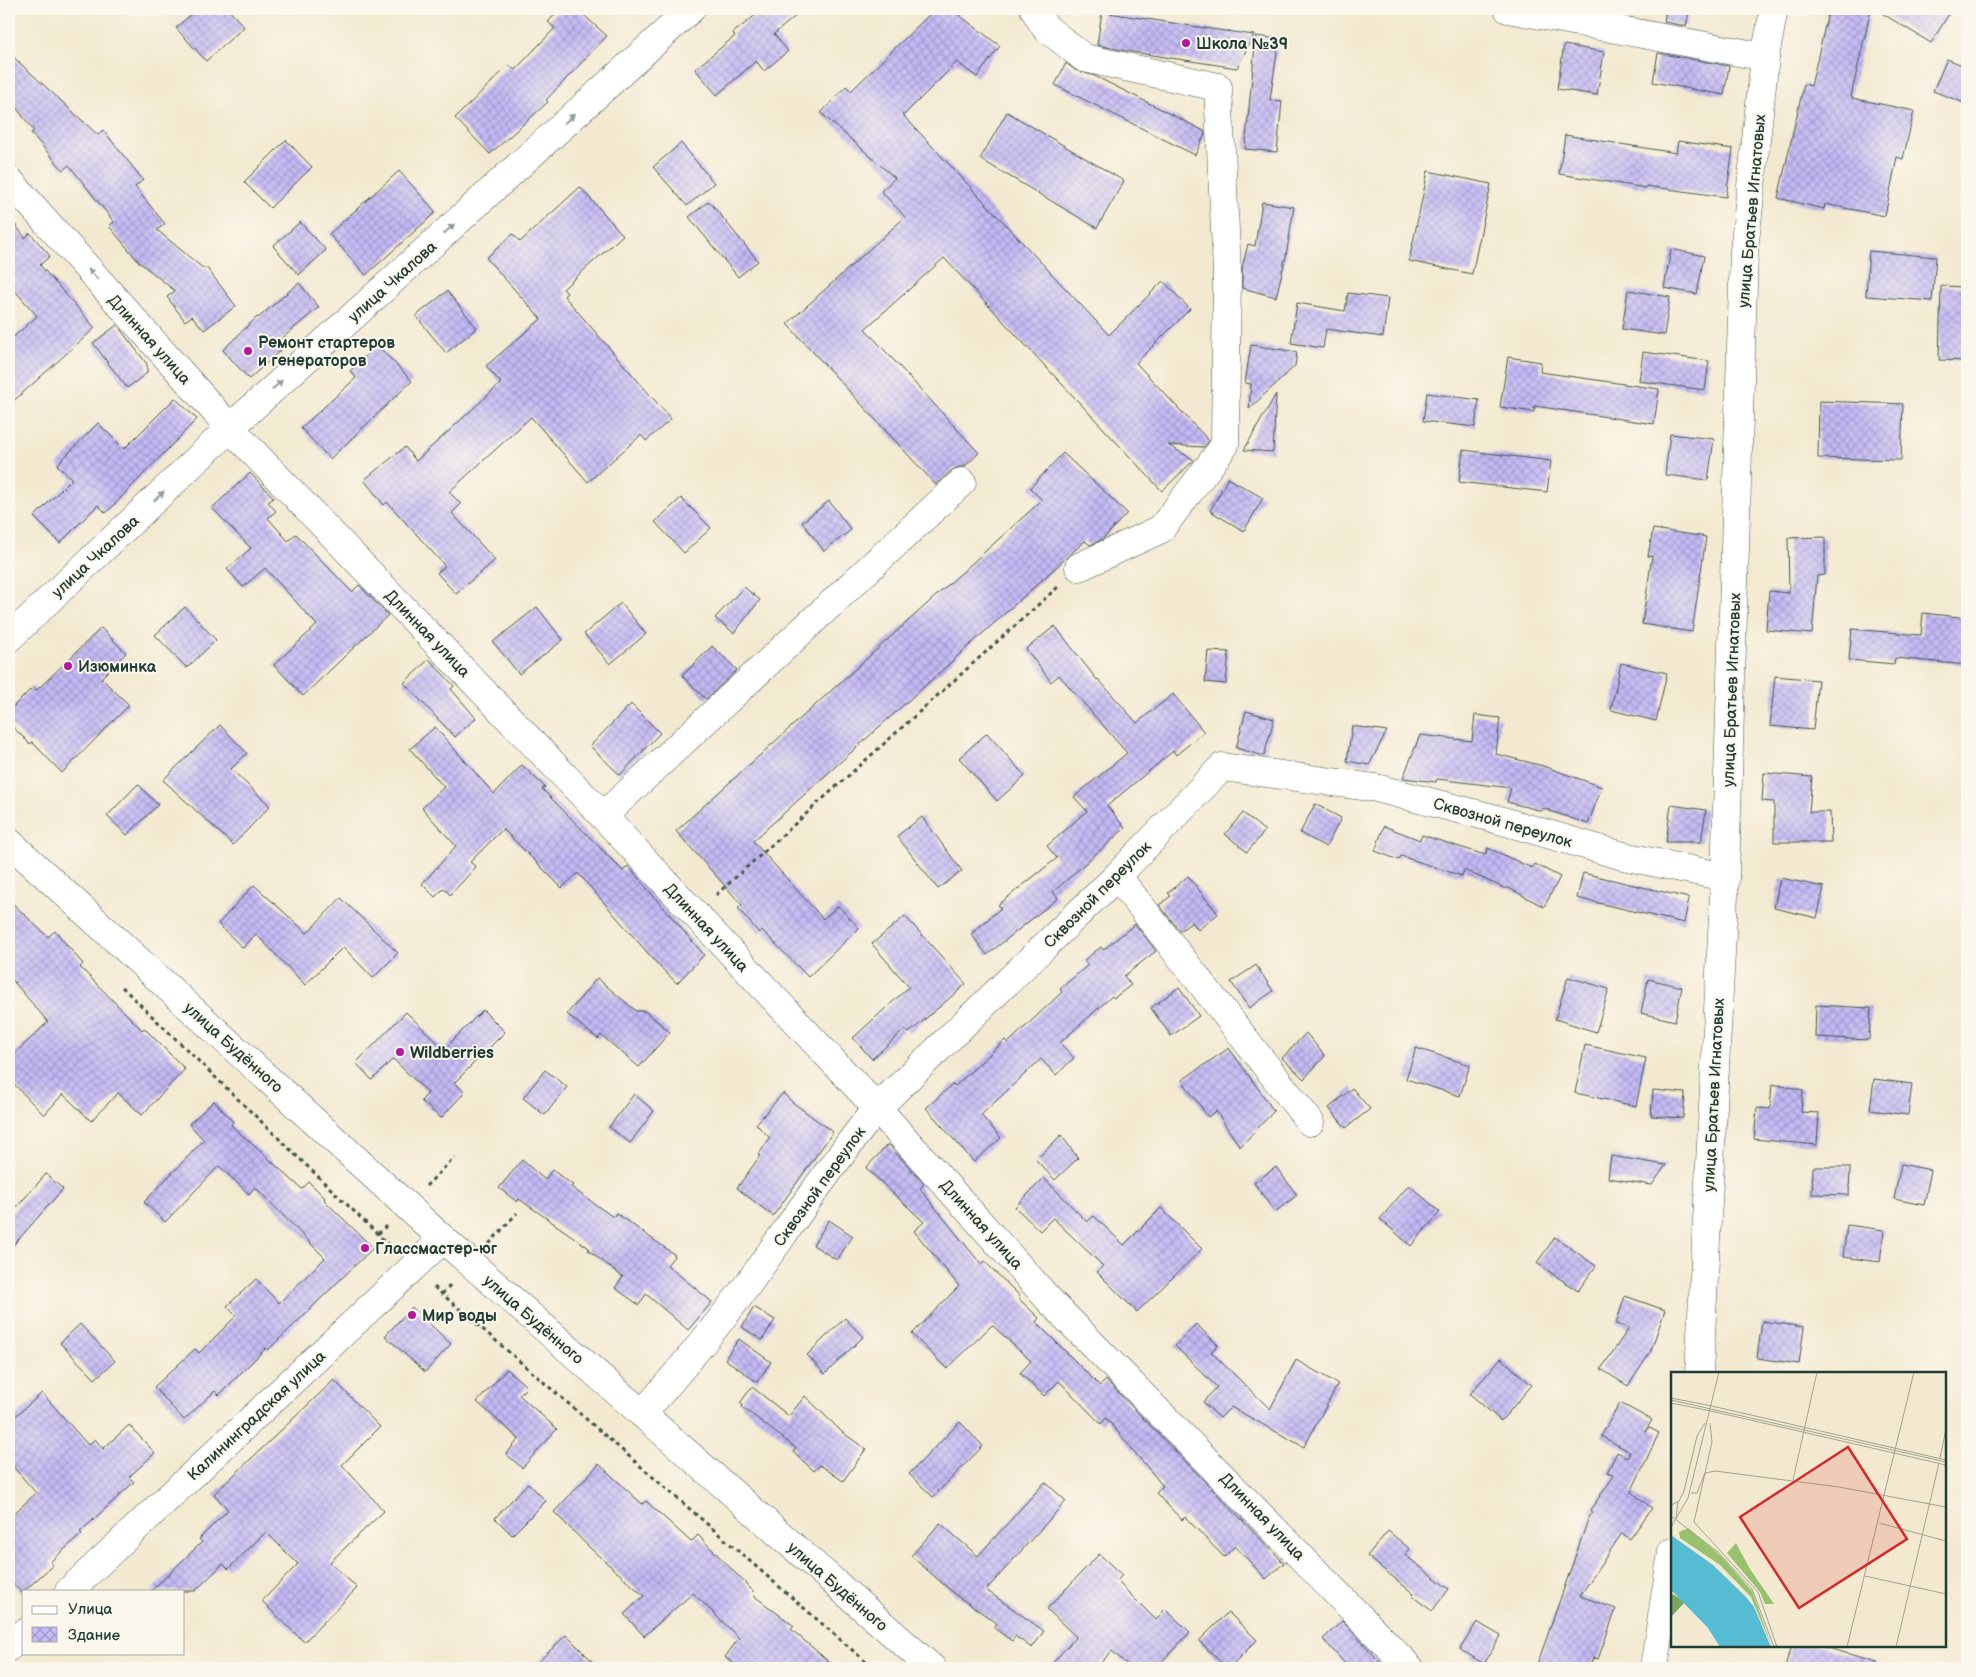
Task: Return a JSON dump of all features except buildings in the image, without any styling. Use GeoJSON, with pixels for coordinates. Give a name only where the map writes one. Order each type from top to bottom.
{"type":"FeatureCollection","features":[{"type":"Feature","properties":{"kind":"street","name":"улица Чкалова"},"geometry":{"type":"LineString","coordinates":[[9,638],[230,428],[691,9]]}},
{"type":"Feature","properties":{"kind":"street"},"geometry":{"type":"LineString","coordinates":[[1034,9],[1045,27],[1084,58],[1218,88],[1227,271],[1225,445],[1161,529],[1079,567]]}},
{"type":"Feature","properties":{"kind":"street"},"geometry":{"type":"LineString","coordinates":[[1508,9],[1765,56]]}},
{"type":"Feature","properties":{"kind":"street","name":"улица Братьев Игнатовых"},"geometry":{"type":"LineString","coordinates":[[1698,1372],[1725,877],[1744,251],[1765,56],[1774,9]]}},
{"type":"Feature","properties":{"kind":"street","name":"Длинная улица"},"geometry":{"type":"LineString","coordinates":[[9,180],[230,428],[604,816],[877,1108],[1051,1302],[1410,1668]]}},
{"type":"Feature","properties":{"kind":"street"},"geometry":{"type":"LineString","coordinates":[[604,816],[962,482]]}},
{"type":"Feature","properties":{"kind":"street","name":"Сквозной переулок"},"geometry":{"type":"LineString","coordinates":[[642,1414],[684,1366],[744,1289],[854,1136],[877,1108],[1116,876],[1222,767],[1376,788],[1489,817],[1623,856],[1725,877]]}},
{"type":"Feature","properties":{"kind":"street","name":"улица Будённого"},"geometry":{"type":"LineString","coordinates":[[9,842],[442,1239],[932,1668]]}},
{"type":"Feature","properties":{"kind":"street"},"geometry":{"type":"LineString","coordinates":[[1116,876],[1310,1122]]}},
{"type":"Feature","properties":{"kind":"street","name":"Калининградская улица"},"geometry":{"type":"LineString","coordinates":[[70,1590],[442,1239]]}},
{"type":"Feature","properties":{"kind":"street"},"geometry":{"type":"LineString","coordinates":[[1654,1668],[1671,1558]]}},
{"type":"Feature","properties":{"kind":"street"},"geometry":{"type":"LineString","coordinates":[[9,1648],[22,1635]]}},
{"type":"Feature","properties":{"kind":"path"},"geometry":{"type":"LineString","coordinates":[[695,914],[1079,567]]}},
{"type":"Feature","properties":{"kind":"place","name":"Школа №39"},"geometry":{"type":"Point","coordinates":[1186,43]}},
{"type":"Feature","properties":{"kind":"place","name":"Ремонт стартеров и генераторов"},"geometry":{"type":"Point","coordinates":[248,351]}},
{"type":"Feature","properties":{"kind":"place","name":"Изюминка"},"geometry":{"type":"Point","coordinates":[68,666]}},
{"type":"Feature","properties":{"kind":"place","name":"Wildberries"},"geometry":{"type":"Point","coordinates":[400,1052]}},
{"type":"Feature","properties":{"kind":"place","name":"Глассмастер-юг"},"geometry":{"type":"Point","coordinates":[365,1248]}},
{"type":"Feature","properties":{"kind":"place","name":"Мир воды"},"geometry":{"type":"Point","coordinates":[412,1315]}}]}
